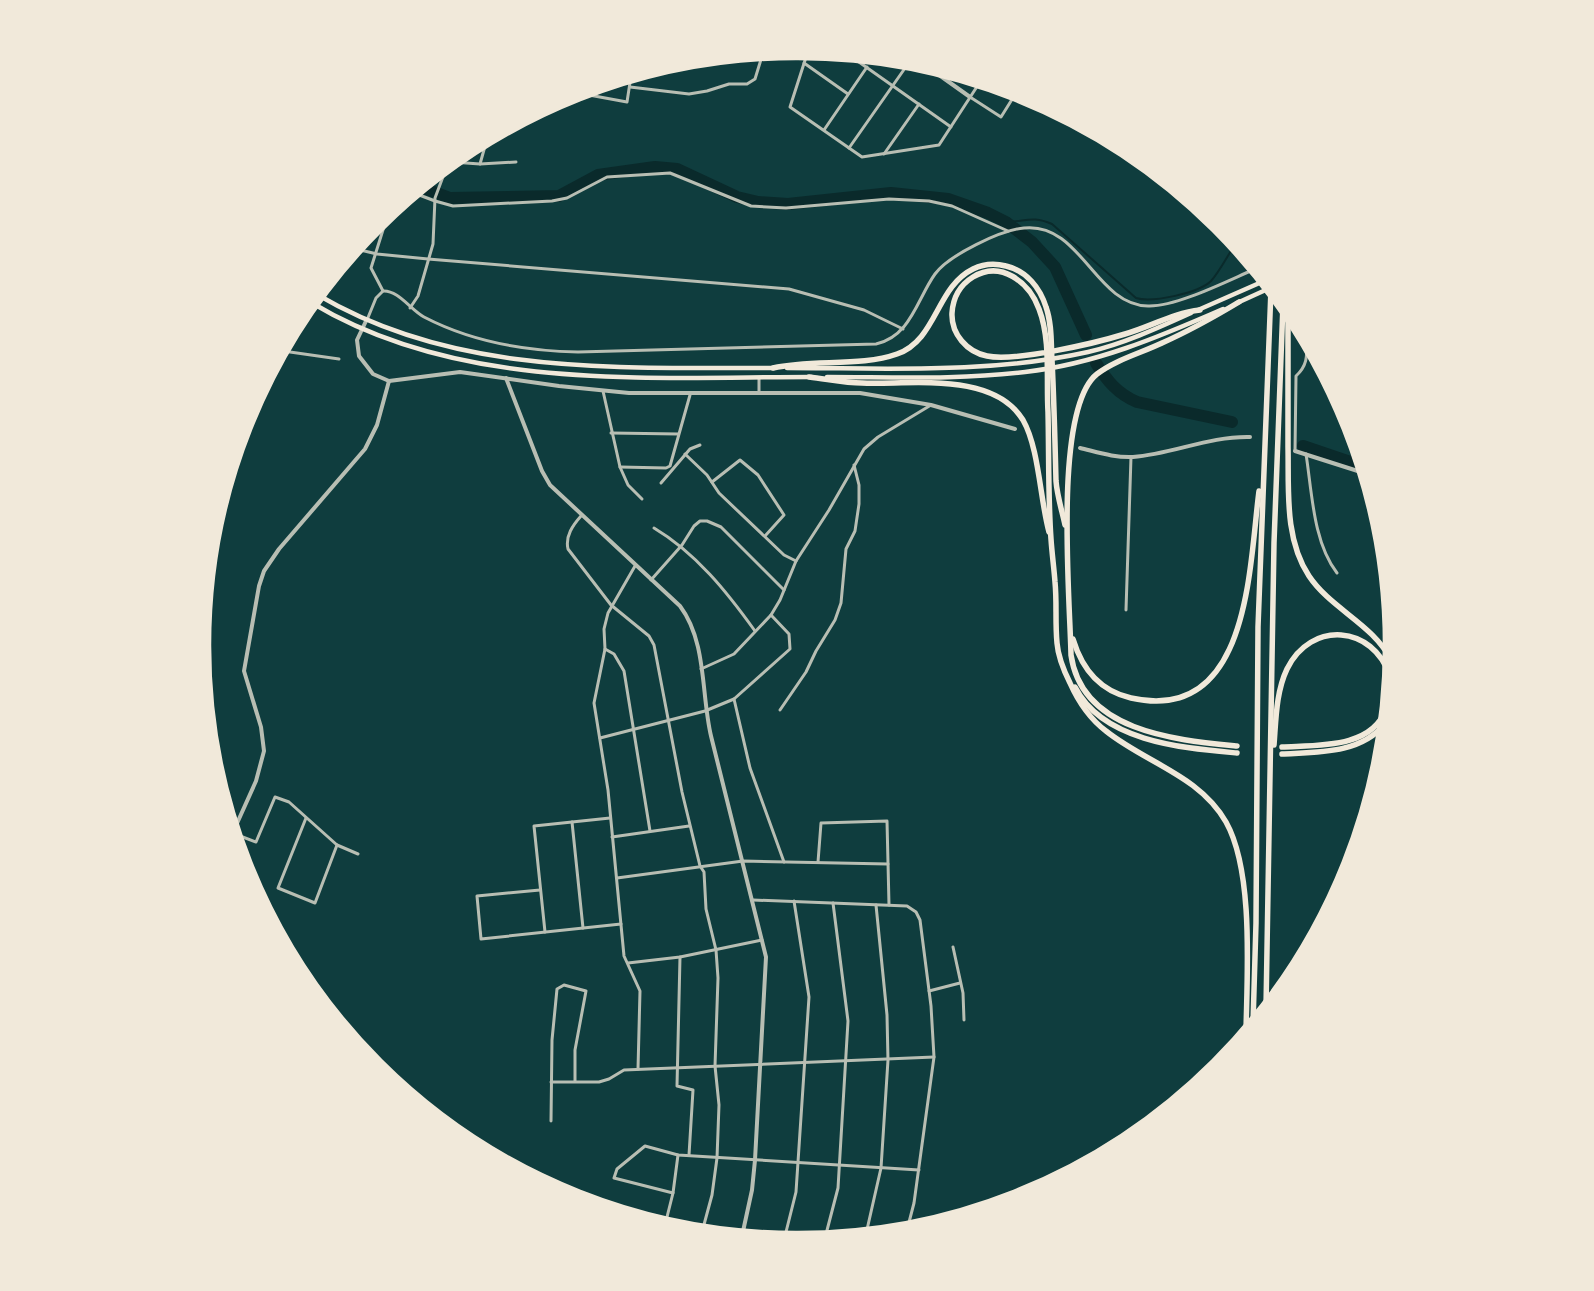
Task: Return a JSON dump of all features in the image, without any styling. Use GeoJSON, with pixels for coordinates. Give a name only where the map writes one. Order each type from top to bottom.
{"type":"FeatureCollection","features":[{"type":"Feature","properties":{"kind":"highway"},"geometry":{"type":"LineString","coordinates":[[773,368],[795,363],[878,358],[903,351],[925,333],[946,295],[960,278],[978,267],[992,264],[1009,266],[1018,270],[1038,290],[1048,316],[1051,538],[1060,648],[1072,680],[1087,703],[1105,719],[1134,734],[1211,750],[1237,749],[1162,736],[1131,726],[1112,716],[1091,697],[1076,675],[1071,656],[1066,492],[1078,404],[1088,384],[1099,373],[1195,328],[1239,302]]}},
{"type":"Feature","properties":{"kind":"highway"},"geometry":{"type":"LineString","coordinates":[[1048,343],[1040,310],[1030,291],[1016,278],[1000,272],[980,274],[967,281],[956,295],[952,316],[957,334],[965,345],[977,353],[992,357],[1026,354],[1105,340],[1182,312],[1200,310]]}},
{"type":"Feature","properties":{"kind":"highway"},"geometry":{"type":"LineString","coordinates":[[1253,1014],[1256,923],[1258,627],[1270,298]]}},
{"type":"Feature","properties":{"kind":"highway"},"geometry":{"type":"LineString","coordinates":[[1266,998],[1274,543],[1283,316]]}},
{"type":"Feature","properties":{"kind":"highway"},"geometry":{"type":"LineString","coordinates":[[1288,325],[1289,492],[1294,542],[1303,565],[1313,582],[1333,603],[1376,639],[1384,650]]}},
{"type":"Feature","properties":{"kind":"highway"},"geometry":{"type":"LineString","coordinates":[[1049,373],[1056,484],[1068,544]]}},
{"type":"Feature","properties":{"kind":"highway"},"geometry":{"type":"LineString","coordinates":[[809,377],[860,383],[952,384],[981,390],[1004,401],[1022,420],[1030,438],[1051,538]]}},
{"type":"Feature","properties":{"kind":"highway"},"geometry":{"type":"LineString","coordinates":[[1071,631],[1079,658],[1087,671],[1107,689],[1121,696],[1141,701],[1166,700],[1192,692],[1212,678],[1229,655],[1241,617],[1263,457]]}},
{"type":"Feature","properties":{"kind":"highway"},"geometry":{"type":"LineString","coordinates":[[1057,613],[1057,646],[1062,664],[1076,695],[1091,716],[1105,731],[1172,770],[1201,791],[1218,809],[1230,832],[1242,870],[1246,1023]]}},
{"type":"Feature","properties":{"kind":"highway"},"geometry":{"type":"LineString","coordinates":[[1270,790],[1281,690],[1288,668],[1304,648],[1317,639],[1331,635],[1356,638],[1373,647],[1383,662]]}},
{"type":"Feature","properties":{"kind":"highway"},"geometry":{"type":"LineString","coordinates":[[1377,731],[1369,739],[1352,746],[1318,752],[1282,751],[1348,741],[1370,731],[1379,721]]}},
{"type":"Feature","properties":{"kind":"main road"},"geometry":{"type":"LineString","coordinates":[[324,298],[366,320],[458,350],[523,362],[608,367],[949,368],[1024,363],[1089,352],[1200,310],[1259,283]]}},
{"type":"Feature","properties":{"kind":"main road"},"geometry":{"type":"LineString","coordinates":[[319,306],[363,328],[432,352],[475,364],[516,369],[610,376],[974,376],[1025,372],[1090,360],[1142,344],[1265,290]]}},
{"type":"Feature","properties":{"kind":"street"},"geometry":{"type":"LineString","coordinates":[[805,59],[790,106],[862,157],[939,145],[976,87]]}},
{"type":"Feature","properties":{"kind":"street"},"geometry":{"type":"LineString","coordinates":[[630,87],[689,94],[708,91],[729,84],[747,84],[755,78],[761,60]]}},
{"type":"Feature","properties":{"kind":"street"},"geometry":{"type":"LineString","coordinates":[[804,63],[848,94]]}},
{"type":"Feature","properties":{"kind":"street"},"geometry":{"type":"LineString","coordinates":[[861,63],[951,127]]}},
{"type":"Feature","properties":{"kind":"street"},"geometry":{"type":"LineString","coordinates":[[824,130],[867,67]]}},
{"type":"Feature","properties":{"kind":"street"},"geometry":{"type":"LineString","coordinates":[[849,148],[905,69]]}},
{"type":"Feature","properties":{"kind":"street"},"geometry":{"type":"LineString","coordinates":[[943,78],[1000,117],[1012,99]]}},
{"type":"Feature","properties":{"kind":"street"},"geometry":{"type":"LineString","coordinates":[[594,95],[627,102],[630,83]]}},
{"type":"Feature","properties":{"kind":"street"},"geometry":{"type":"LineString","coordinates":[[884,154],[918,104]]}},
{"type":"Feature","properties":{"kind":"street"},"geometry":{"type":"LineString","coordinates":[[480,164],[484,150]]}},
{"type":"Feature","properties":{"kind":"street"},"geometry":{"type":"LineString","coordinates":[[464,163],[516,162]]}},
{"type":"Feature","properties":{"kind":"street"},"geometry":{"type":"LineString","coordinates":[[421,195],[453,206],[559,200],[607,177],[665,172],[686,178],[751,206],[786,208],[889,198],[929,201],[952,206],[1008,232]]}},
{"type":"Feature","properties":{"kind":"street"},"geometry":{"type":"LineString","coordinates":[[410,308],[418,296],[433,244],[435,200],[442,178]]}},
{"type":"Feature","properties":{"kind":"street"},"geometry":{"type":"LineString","coordinates":[[384,229],[371,268],[383,291],[394,294],[410,308],[440,325],[473,337],[521,348],[558,352],[861,346],[884,342],[903,328],[926,287],[942,266],[963,251],[1008,232],[1024,228],[1036,228],[1059,237],[1119,296],[1131,303],[1145,306],[1160,305],[1198,293],[1249,272]]}},
{"type":"Feature","properties":{"kind":"street"},"geometry":{"type":"LineString","coordinates":[[364,251],[428,259],[789,288],[864,310],[903,328]]}},
{"type":"Feature","properties":{"kind":"street"},"geometry":{"type":"LineString","coordinates":[[383,291],[376,298],[357,340],[362,362],[373,374],[389,381],[460,372],[603,391],[690,395],[860,393],[931,405],[1014,429]]}},
{"type":"Feature","properties":{"kind":"street"},"geometry":{"type":"LineString","coordinates":[[289,352],[339,359]]}},
{"type":"Feature","properties":{"kind":"street"},"geometry":{"type":"LineString","coordinates":[[1307,356],[1304,369],[1296,376],[1295,451],[1357,471]]}},
{"type":"Feature","properties":{"kind":"street"},"geometry":{"type":"LineString","coordinates":[[759,377],[759,393]]}},
{"type":"Feature","properties":{"kind":"street"},"geometry":{"type":"LineString","coordinates":[[506,378],[542,471],[558,496],[651,580],[686,615],[697,640],[705,711],[753,900],[767,973],[755,1160],[752,1190],[743,1229]]}},
{"type":"Feature","properties":{"kind":"street"},"geometry":{"type":"LineString","coordinates":[[238,823],[256,781],[264,751],[261,727],[244,671],[259,586],[264,571],[279,549],[365,450],[377,425],[389,381]]}},
{"type":"Feature","properties":{"kind":"street"},"geometry":{"type":"LineString","coordinates":[[603,391],[620,466],[628,485],[642,499]]}},
{"type":"Feature","properties":{"kind":"street"},"geometry":{"type":"LineString","coordinates":[[620,466],[666,468],[670,466],[690,395]]}},
{"type":"Feature","properties":{"kind":"street"},"geometry":{"type":"LineString","coordinates":[[700,669],[721,662],[734,654],[771,615],[796,561],[829,510],[853,464],[864,449],[878,437],[931,405]]}},
{"type":"Feature","properties":{"kind":"street"},"geometry":{"type":"LineString","coordinates":[[611,433],[678,434]]}},
{"type":"Feature","properties":{"kind":"street"},"geometry":{"type":"LineString","coordinates":[[1080,448],[1131,457],[1155,454],[1220,438],[1250,437]]}},
{"type":"Feature","properties":{"kind":"street"},"geometry":{"type":"LineString","coordinates":[[661,483],[669,476],[684,454],[700,445]]}},
{"type":"Feature","properties":{"kind":"street"},"geometry":{"type":"LineString","coordinates":[[684,454],[712,482],[719,493],[784,555],[796,561]]}},
{"type":"Feature","properties":{"kind":"street"},"geometry":{"type":"LineString","coordinates":[[1306,454],[1323,544],[1331,565],[1337,574]]}},
{"type":"Feature","properties":{"kind":"street"},"geometry":{"type":"LineString","coordinates":[[1126,610],[1131,457]]}},
{"type":"Feature","properties":{"kind":"street"},"geometry":{"type":"LineString","coordinates":[[712,482],[740,460],[758,474],[784,515],[765,536]]}},
{"type":"Feature","properties":{"kind":"street"},"geometry":{"type":"LineString","coordinates":[[780,710],[806,672],[835,620],[841,603],[846,549],[855,531],[859,504],[859,485],[853,464]]}},
{"type":"Feature","properties":{"kind":"street"},"geometry":{"type":"LineString","coordinates":[[581,516],[569,533],[566,541],[568,549],[611,605],[645,633],[654,645],[690,826],[700,866],[704,872],[706,908],[716,950],[718,978],[715,1066],[719,1105],[717,1158],[712,1195],[704,1224]]}},
{"type":"Feature","properties":{"kind":"street"},"geometry":{"type":"LineString","coordinates":[[651,580],[700,521],[716,523],[784,590]]}},
{"type":"Feature","properties":{"kind":"street"},"geometry":{"type":"LineString","coordinates":[[654,528],[682,545],[734,602],[755,631]]}},
{"type":"Feature","properties":{"kind":"street"},"geometry":{"type":"LineString","coordinates":[[635,566],[611,605],[604,629],[605,649],[594,703],[610,818],[624,956],[640,990],[638,1069]]}},
{"type":"Feature","properties":{"kind":"street"},"geometry":{"type":"LineString","coordinates":[[600,738],[705,711],[734,699],[790,649],[789,634],[771,615]]}},
{"type":"Feature","properties":{"kind":"street"},"geometry":{"type":"LineString","coordinates":[[605,649],[614,654],[624,670],[650,831]]}},
{"type":"Feature","properties":{"kind":"street"},"geometry":{"type":"LineString","coordinates":[[734,699],[752,776],[784,862]]}},
{"type":"Feature","properties":{"kind":"street"},"geometry":{"type":"LineString","coordinates":[[241,835],[256,842],[275,797],[289,802],[337,845],[358,854]]}},
{"type":"Feature","properties":{"kind":"street"},"geometry":{"type":"LineString","coordinates":[[306,818],[278,888],[315,903],[337,845]]}},
{"type":"Feature","properties":{"kind":"street"},"geometry":{"type":"LineString","coordinates":[[545,932],[534,826],[610,818]]}},
{"type":"Feature","properties":{"kind":"street"},"geometry":{"type":"LineString","coordinates":[[572,822],[583,928]]}},
{"type":"Feature","properties":{"kind":"street"},"geometry":{"type":"LineString","coordinates":[[818,862],[821,823],[887,822],[889,905]]}},
{"type":"Feature","properties":{"kind":"street"},"geometry":{"type":"LineString","coordinates":[[612,836],[690,826]]}},
{"type":"Feature","properties":{"kind":"street"},"geometry":{"type":"LineString","coordinates":[[617,878],[743,861],[888,864]]}},
{"type":"Feature","properties":{"kind":"street"},"geometry":{"type":"LineString","coordinates":[[540,890],[477,896],[482,939],[621,924]]}},
{"type":"Feature","properties":{"kind":"street"},"geometry":{"type":"LineString","coordinates":[[753,900],[907,906],[916,912],[920,920],[930,991],[934,1057],[919,1170],[910,1221]]}},
{"type":"Feature","properties":{"kind":"street"},"geometry":{"type":"LineString","coordinates":[[786,1232],[796,1192],[809,997],[794,901]]}},
{"type":"Feature","properties":{"kind":"street"},"geometry":{"type":"LineString","coordinates":[[827,1231],[838,1188],[848,1001],[833,903]]}},
{"type":"Feature","properties":{"kind":"street"},"geometry":{"type":"LineString","coordinates":[[867,1228],[881,1168],[888,1060],[887,1015],[876,905]]}},
{"type":"Feature","properties":{"kind":"street"},"geometry":{"type":"LineString","coordinates":[[628,963],[680,957],[762,940]]}},
{"type":"Feature","properties":{"kind":"street"},"geometry":{"type":"LineString","coordinates":[[953,948],[961,983],[964,1020]]}},
{"type":"Feature","properties":{"kind":"street"},"geometry":{"type":"LineString","coordinates":[[680,957],[677,1086],[692,1090],[689,1155]]}},
{"type":"Feature","properties":{"kind":"street"},"geometry":{"type":"LineString","coordinates":[[930,991],[961,983]]}},
{"type":"Feature","properties":{"kind":"street"},"geometry":{"type":"LineString","coordinates":[[551,1121],[551,1082],[557,989],[564,985],[586,991],[575,1050],[575,1082]]}},
{"type":"Feature","properties":{"kind":"street"},"geometry":{"type":"LineString","coordinates":[[551,1082],[599,1082],[609,1079],[624,1070],[638,1069],[934,1057]]}},
{"type":"Feature","properties":{"kind":"street"},"geometry":{"type":"LineString","coordinates":[[674,1193],[614,1178],[617,1169],[645,1146],[678,1155],[919,1170]]}},
{"type":"Feature","properties":{"kind":"street"},"geometry":{"type":"LineString","coordinates":[[667,1217],[674,1193],[678,1155]]}},
{"type":"Feature","properties":{"kind":"waterway"},"geometry":{"type":"LineString","coordinates":[[428,190],[450,198],[559,196],[598,175],[655,167],[677,169],[737,197],[758,202],[788,204],[891,193],[948,199],[988,213],[1006,222],[1032,242],[1055,267],[1086,335]]}},
{"type":"Feature","properties":{"kind":"waterway"},"geometry":{"type":"LineString","coordinates":[[1006,222],[1034,219],[1052,224],[1136,298],[1143,299],[1175,296],[1205,285],[1211,281],[1231,251]]}},
{"type":"Feature","properties":{"kind":"waterway"},"geometry":{"type":"LineString","coordinates":[[1096,363],[1104,376],[1114,386],[1124,395],[1137,402],[1232,422]]}},
{"type":"Feature","properties":{"kind":"waterway"},"geometry":{"type":"LineString","coordinates":[[1303,446],[1355,464]]}}]}
